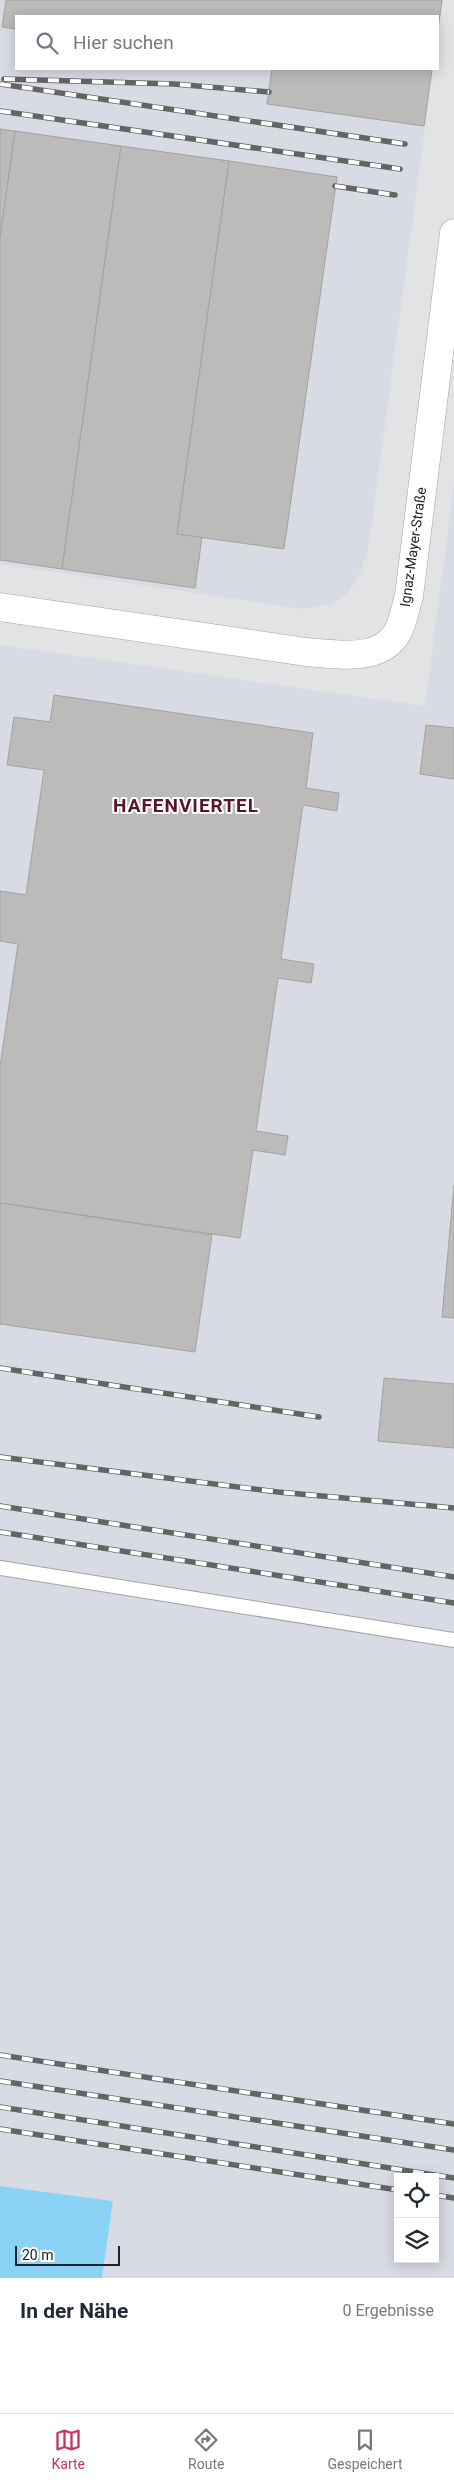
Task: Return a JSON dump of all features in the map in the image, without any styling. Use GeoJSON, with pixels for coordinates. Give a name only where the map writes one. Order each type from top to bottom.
{"type":"FeatureCollection","features":[{"type":"Feature","properties":{"kind":"street","name":"Ignaz-Mayer-Straße"},"geometry":{"type":"LineString","coordinates":[[0,607],[306,652],[352,655],[382,650],[400,628],[408,596],[452,273],[454,233]]}},
{"type":"Feature","properties":{"kind":"lane"},"geometry":{"type":"LineString","coordinates":[[0,1568],[454,1640]]}},
{"type":"Feature","properties":{"kind":"shaded area"},"geometry":{"type":"Polygon","coordinates":[[[0,0],[443,0],[439,28],[439,15],[15,15],[15,70],[433,70],[368,550],[358,579],[347,594],[328,605],[303,609],[0,564],[0,0]]]}},
{"type":"Feature","properties":{"kind":"shaded area"},"geometry":{"type":"Polygon","coordinates":[[[454,484],[454,2278],[102,2278],[113,2201],[0,2186],[0,645],[425,706],[454,484]]]}},
{"type":"Feature","properties":{"kind":"water"},"geometry":{"type":"Polygon","coordinates":[[[0,2186],[113,2201],[102,2278],[0,2278],[0,2186]]]}},
{"type":"Feature","properties":{"kind":"building"},"geometry":{"type":"Polygon","coordinates":[[[6,0],[442,0],[439,22],[439,15],[15,15],[15,29],[2,27],[6,0]]]}},
{"type":"Feature","properties":{"kind":"building"},"geometry":{"type":"Polygon","coordinates":[[[272,70],[432,70],[424,126],[267,104],[272,70]]]}},
{"type":"Feature","properties":{"kind":"building"},"geometry":{"type":"Polygon","coordinates":[[[0,129],[15,131],[0,239],[0,129]]]}},
{"type":"Feature","properties":{"kind":"building"},"geometry":{"type":"Polygon","coordinates":[[[15,131],[121,146],[62,569],[0,560],[0,239],[15,131]]]}},
{"type":"Feature","properties":{"kind":"building"},"geometry":{"type":"Polygon","coordinates":[[[121,146],[229,161],[177,534],[202,537],[195,588],[62,569],[121,146]]]}},
{"type":"Feature","properties":{"kind":"building"},"geometry":{"type":"Polygon","coordinates":[[[229,161],[337,177],[284,549],[177,534],[229,161]]]}},
{"type":"Feature","properties":{"kind":"building"},"geometry":{"type":"Polygon","coordinates":[[[54,695],[313,733],[306,788],[339,793],[337,811],[303,805],[281,959],[314,964],[311,983],[278,978],[256,1131],[288,1136],[285,1155],[253,1150],[240,1238],[0,1203],[0,1067],[18,944],[0,941],[0,891],[26,895],[44,770],[7,765],[14,717],[50,722],[54,695]]]}},
{"type":"Feature","properties":{"kind":"building"},"geometry":{"type":"Polygon","coordinates":[[[426,725],[454,728],[454,779],[420,774],[426,725]]]}},
{"type":"Feature","properties":{"kind":"building"},"geometry":{"type":"Polygon","coordinates":[[[454,1185],[454,1318],[442,1317],[454,1185]]]}},
{"type":"Feature","properties":{"kind":"building"},"geometry":{"type":"Polygon","coordinates":[[[0,1203],[212,1235],[195,1352],[0,1324],[0,1203]]]}},
{"type":"Feature","properties":{"kind":"building"},"geometry":{"type":"Polygon","coordinates":[[[384,1378],[454,1384],[454,1448],[378,1441],[384,1378]]]}},
{"type":"Feature","properties":{"kind":"railway"},"geometry":{"type":"LineString","coordinates":[[4,79],[174,84],[269,92]]}},
{"type":"Feature","properties":{"kind":"railway"},"geometry":{"type":"LineString","coordinates":[[0,84],[405,144]]}},
{"type":"Feature","properties":{"kind":"railway"},"geometry":{"type":"LineString","coordinates":[[0,111],[400,169]]}},
{"type":"Feature","properties":{"kind":"railway"},"geometry":{"type":"LineString","coordinates":[[335,186],[395,195]]}},
{"type":"Feature","properties":{"kind":"railway"},"geometry":{"type":"LineString","coordinates":[[0,1368],[319,1417]]}},
{"type":"Feature","properties":{"kind":"railway"},"geometry":{"type":"LineString","coordinates":[[0,1457],[278,1492],[454,1508]]}},
{"type":"Feature","properties":{"kind":"railway"},"geometry":{"type":"LineString","coordinates":[[0,1506],[454,1577]]}},
{"type":"Feature","properties":{"kind":"railway"},"geometry":{"type":"LineString","coordinates":[[0,1532],[454,1603]]}},
{"type":"Feature","properties":{"kind":"railway"},"geometry":{"type":"LineString","coordinates":[[0,2055],[454,2124]]}},
{"type":"Feature","properties":{"kind":"railway"},"geometry":{"type":"LineString","coordinates":[[0,2081],[454,2150]]}},
{"type":"Feature","properties":{"kind":"railway"},"geometry":{"type":"LineString","coordinates":[[0,2107],[454,2178]]}},
{"type":"Feature","properties":{"kind":"railway"},"geometry":{"type":"LineString","coordinates":[[0,2129],[394,2189]]}},
{"type":"Feature","properties":{"kind":"railway"},"geometry":{"type":"LineString","coordinates":[[439,2196],[454,2198]]}},
{"type":"Feature","properties":{"kind":"district","name":"HAFENVIERTEL"},"geometry":{"type":"Point","coordinates":[186,805]}}]}
